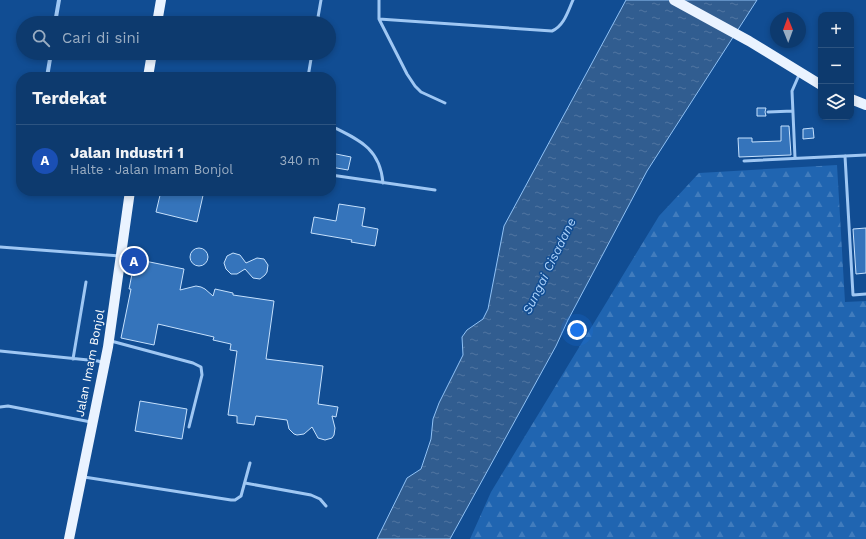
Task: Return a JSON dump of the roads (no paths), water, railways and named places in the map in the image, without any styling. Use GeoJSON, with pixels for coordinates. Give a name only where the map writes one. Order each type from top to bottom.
{"type":"FeatureCollection","features":[{"type":"Feature","properties":{"kind":"main road"},"geometry":{"type":"LineString","coordinates":[[158,16],[161,0]]}},
{"type":"Feature","properties":{"kind":"main road"},"geometry":{"type":"LineString","coordinates":[[674,0],[749,41],[819,84]]}},
{"type":"Feature","properties":{"kind":"main road"},"geometry":{"type":"LineString","coordinates":[[149,72],[151,60]]}},
{"type":"Feature","properties":{"kind":"main road"},"geometry":{"type":"LineString","coordinates":[[854,100],[866,105]]}},
{"type":"Feature","properties":{"kind":"main road","name":"Jalan Imam Bonjol"},"geometry":{"type":"LineString","coordinates":[[70,539],[105,364],[129,196]]}},
{"type":"Feature","properties":{"kind":"street"},"geometry":{"type":"LineString","coordinates":[[56,16],[59,0]]}},
{"type":"Feature","properties":{"kind":"street"},"geometry":{"type":"LineString","coordinates":[[48,72],[50,60]]}},
{"type":"Feature","properties":{"kind":"lane"},"geometry":{"type":"LineString","coordinates":[[318,16],[321,0]]}},
{"type":"Feature","properties":{"kind":"lane"},"geometry":{"type":"LineString","coordinates":[[378,0],[379,19],[407,74],[421,92],[445,103]]}},
{"type":"Feature","properties":{"kind":"lane"},"geometry":{"type":"LineString","coordinates":[[379,19],[552,31],[557,29],[562,24],[573,0]]}},
{"type":"Feature","properties":{"kind":"lane"},"geometry":{"type":"LineString","coordinates":[[309,72],[311,60]]}},
{"type":"Feature","properties":{"kind":"lane"},"geometry":{"type":"LineString","coordinates":[[796,158],[792,91],[800,73]]}},
{"type":"Feature","properties":{"kind":"lane"},"geometry":{"type":"LineString","coordinates":[[768,112],[793,111]]}},
{"type":"Feature","properties":{"kind":"lane"},"geometry":{"type":"LineString","coordinates":[[336,129],[361,142],[368,148],[379,162],[383,182]]}},
{"type":"Feature","properties":{"kind":"lane"},"geometry":{"type":"LineString","coordinates":[[744,161],[866,155]]}},
{"type":"Feature","properties":{"kind":"lane"},"geometry":{"type":"LineString","coordinates":[[845,156],[853,295],[866,294]]}},
{"type":"Feature","properties":{"kind":"lane"},"geometry":{"type":"LineString","coordinates":[[336,176],[435,190]]}},
{"type":"Feature","properties":{"kind":"lane"},"geometry":{"type":"LineString","coordinates":[[0,247],[121,256]]}},
{"type":"Feature","properties":{"kind":"lane"},"geometry":{"type":"LineString","coordinates":[[73,359],[86,282]]}},
{"type":"Feature","properties":{"kind":"lane"},"geometry":{"type":"LineString","coordinates":[[109,340],[193,363],[201,367],[202,374],[189,427]]}},
{"type":"Feature","properties":{"kind":"lane"},"geometry":{"type":"LineString","coordinates":[[0,351],[98,361],[105,364]]}},
{"type":"Feature","properties":{"kind":"lane"},"geometry":{"type":"LineString","coordinates":[[0,407],[8,406],[92,423]]}},
{"type":"Feature","properties":{"kind":"lane"},"geometry":{"type":"LineString","coordinates":[[82,476],[235,500],[241,496],[250,463]]}},
{"type":"Feature","properties":{"kind":"lane"},"geometry":{"type":"LineString","coordinates":[[245,483],[311,495],[320,499],[326,506]]}},
{"type":"Feature","properties":{"kind":"water","name":"Sungai Cisadane"},"geometry":{"type":"Polygon","coordinates":[[[626,0],[757,0],[647,171],[568,320],[556,346],[450,539],[377,539],[407,478],[421,469],[431,439],[433,419],[439,403],[463,355],[462,337],[467,330],[483,319],[488,309],[504,226],[626,0]]]}},
{"type":"Feature","properties":{"kind":"place","name":"Jalan Industri 1"},"geometry":{"type":"Point","coordinates":[134,261]}}]}
